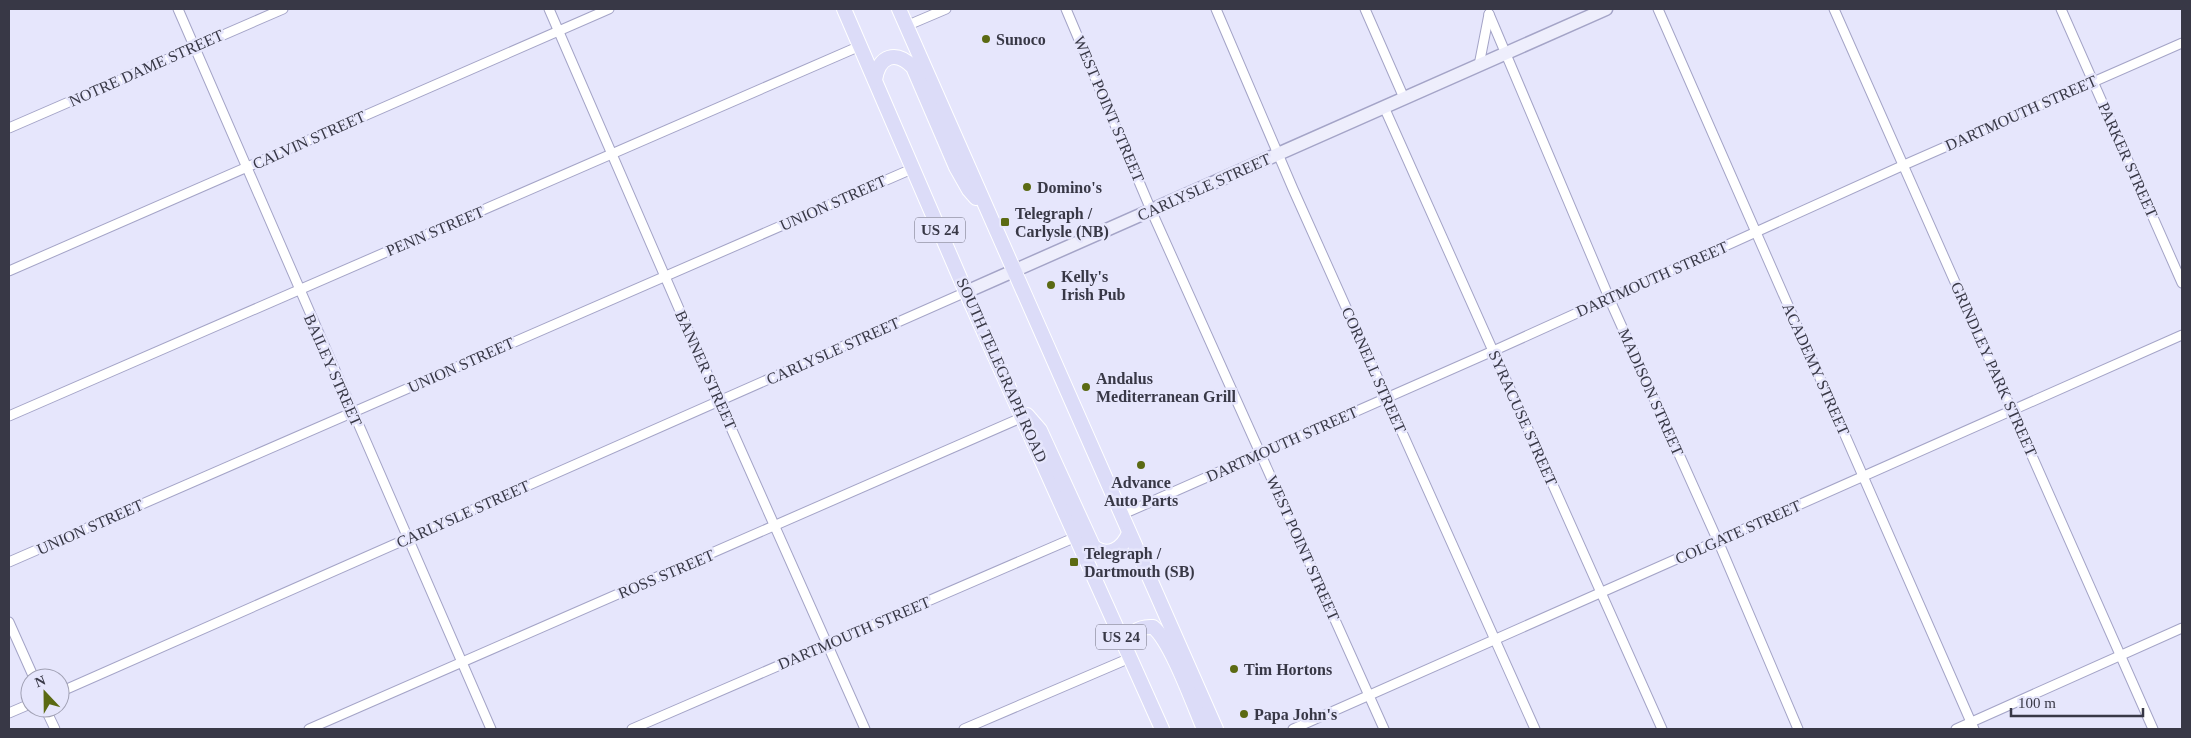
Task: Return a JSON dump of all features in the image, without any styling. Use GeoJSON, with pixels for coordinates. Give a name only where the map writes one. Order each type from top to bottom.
{"type":"FeatureCollection","features":[{"type":"Feature","properties":{"kind":"main road","name":"SOUTH TELEGRAPH ROAD"},"geometry":{"type":"LineString","coordinates":[[844,9],[966,292],[1162,729]]}},
{"type":"Feature","properties":{"kind":"main road","name":"US 24"},"geometry":{"type":"LineString","coordinates":[[899,9],[1216,729]]}},
{"type":"Feature","properties":{"kind":"main road"},"geometry":{"type":"LineString","coordinates":[[875,80],[881,63],[892,57],[900,56],[914,67],[956,167],[969,190],[988,212]]}},
{"type":"Feature","properties":{"kind":"main road"},"geometry":{"type":"LineString","coordinates":[[1016,402],[1040,430],[1093,546],[1107,551],[1116,550],[1123,546],[1129,532]]}},
{"type":"Feature","properties":{"kind":"main road"},"geometry":{"type":"LineString","coordinates":[[1128,653],[1131,635],[1140,628],[1153,627],[1159,632],[1170,651],[1204,729]]}},
{"type":"Feature","properties":{"kind":"street","name":"BAILEY STREET"},"geometry":{"type":"LineString","coordinates":[[178,9],[491,729]]}},
{"type":"Feature","properties":{"kind":"street","name":"NOTRE DAME STREET"},"geometry":{"type":"LineString","coordinates":[[9,128],[283,9]]}},
{"type":"Feature","properties":{"kind":"street","name":"BANNER STREET"},"geometry":{"type":"LineString","coordinates":[[549,9],[719,401],[865,729]]}},
{"type":"Feature","properties":{"kind":"street","name":"CALVIN STREET"},"geometry":{"type":"LineString","coordinates":[[9,271],[609,9]]}},
{"type":"Feature","properties":{"kind":"street"},"geometry":{"type":"LineString","coordinates":[[906,26],[946,9]]}},
{"type":"Feature","properties":{"kind":"street","name":"WEST POINT STREET"},"geometry":{"type":"LineString","coordinates":[[1066,9],[1151,210],[1384,729]]}},
{"type":"Feature","properties":{"kind":"street","name":"CORNELL STREET"},"geometry":{"type":"LineString","coordinates":[[1216,9],[1386,398],[1535,729]]}},
{"type":"Feature","properties":{"kind":"street"},"geometry":{"type":"LineString","coordinates":[[1365,9],[1404,98]]}},
{"type":"Feature","properties":{"kind":"street","name":"CARLYSLE STREET"},"geometry":{"type":"LineString","coordinates":[[70,688],[1606,9]]}},
{"type":"Feature","properties":{"kind":"street","name":"ACADEMY STREET"},"geometry":{"type":"LineString","coordinates":[[1658,9],[1973,726]]}},
{"type":"Feature","properties":{"kind":"street","name":"GRINDLEY PARK STREET"},"geometry":{"type":"LineString","coordinates":[[1834,9],[2153,729]]}},
{"type":"Feature","properties":{"kind":"street","name":"PARKER STREET"},"geometry":{"type":"LineString","coordinates":[[2061,9],[2182,283]]}},
{"type":"Feature","properties":{"kind":"street"},"geometry":{"type":"LineString","coordinates":[[1479,65],[1489,12]]}},
{"type":"Feature","properties":{"kind":"street","name":"MADISON STREET"},"geometry":{"type":"LineString","coordinates":[[1489,12],[1504,54],[1609,298],[1717,540],[1798,729]]}},
{"type":"Feature","properties":{"kind":"street","name":"DARTMOUTH STREET"},"geometry":{"type":"LineString","coordinates":[[1121,515],[1493,351],[1904,165],[2182,43]]}},
{"type":"Feature","properties":{"kind":"street","name":"PENN STREET"},"geometry":{"type":"LineString","coordinates":[[9,416],[860,46]]}},
{"type":"Feature","properties":{"kind":"street","name":"SYRACUSE STREET"},"geometry":{"type":"LineString","coordinates":[[1384,107],[1662,729]]}},
{"type":"Feature","properties":{"kind":"street","name":"UNION STREET"},"geometry":{"type":"LineString","coordinates":[[9,562],[914,168]]}},
{"type":"Feature","properties":{"kind":"street","name":"COLGATE STREET"},"geometry":{"type":"LineString","coordinates":[[1293,729],[2182,335]]}},
{"type":"Feature","properties":{"kind":"street","name":"ROSS STREET"},"geometry":{"type":"LineString","coordinates":[[309,729],[1023,417]]}},
{"type":"Feature","properties":{"kind":"street","name":"DARTMOUTH STREET"},"geometry":{"type":"LineString","coordinates":[[632,729],[1076,537]]}},
{"type":"Feature","properties":{"kind":"street"},"geometry":{"type":"LineString","coordinates":[[9,622],[30,668]]}},
{"type":"Feature","properties":{"kind":"street"},"geometry":{"type":"LineString","coordinates":[[1956,729],[1973,726],[2120,655],[2182,628]]}},
{"type":"Feature","properties":{"kind":"street"},"geometry":{"type":"LineString","coordinates":[[964,729],[1128,653]]}},
{"type":"Feature","properties":{"kind":"place","name":"Sunoco"},"geometry":{"type":"Point","coordinates":[986,39]}},
{"type":"Feature","properties":{"kind":"place","name":"Domino's"},"geometry":{"type":"Point","coordinates":[1027,187]}},
{"type":"Feature","properties":{"kind":"place","name":"Telegraph / Carlysle (NB)"},"geometry":{"type":"Point","coordinates":[1005,222]}},
{"type":"Feature","properties":{"kind":"place","name":"Kelly's Irish Pub"},"geometry":{"type":"Point","coordinates":[1051,285]}},
{"type":"Feature","properties":{"kind":"place","name":"Andalus Mediterranean Grill"},"geometry":{"type":"Point","coordinates":[1086,387]}},
{"type":"Feature","properties":{"kind":"place","name":"Advance Auto Parts"},"geometry":{"type":"Point","coordinates":[1141,465]}},
{"type":"Feature","properties":{"kind":"place","name":"Telegraph / Dartmouth (SB)"},"geometry":{"type":"Point","coordinates":[1074,562]}},
{"type":"Feature","properties":{"kind":"place","name":"Tim Hortons"},"geometry":{"type":"Point","coordinates":[1234,669]}},
{"type":"Feature","properties":{"kind":"place","name":"Papa John's"},"geometry":{"type":"Point","coordinates":[1244,714]}}]}
